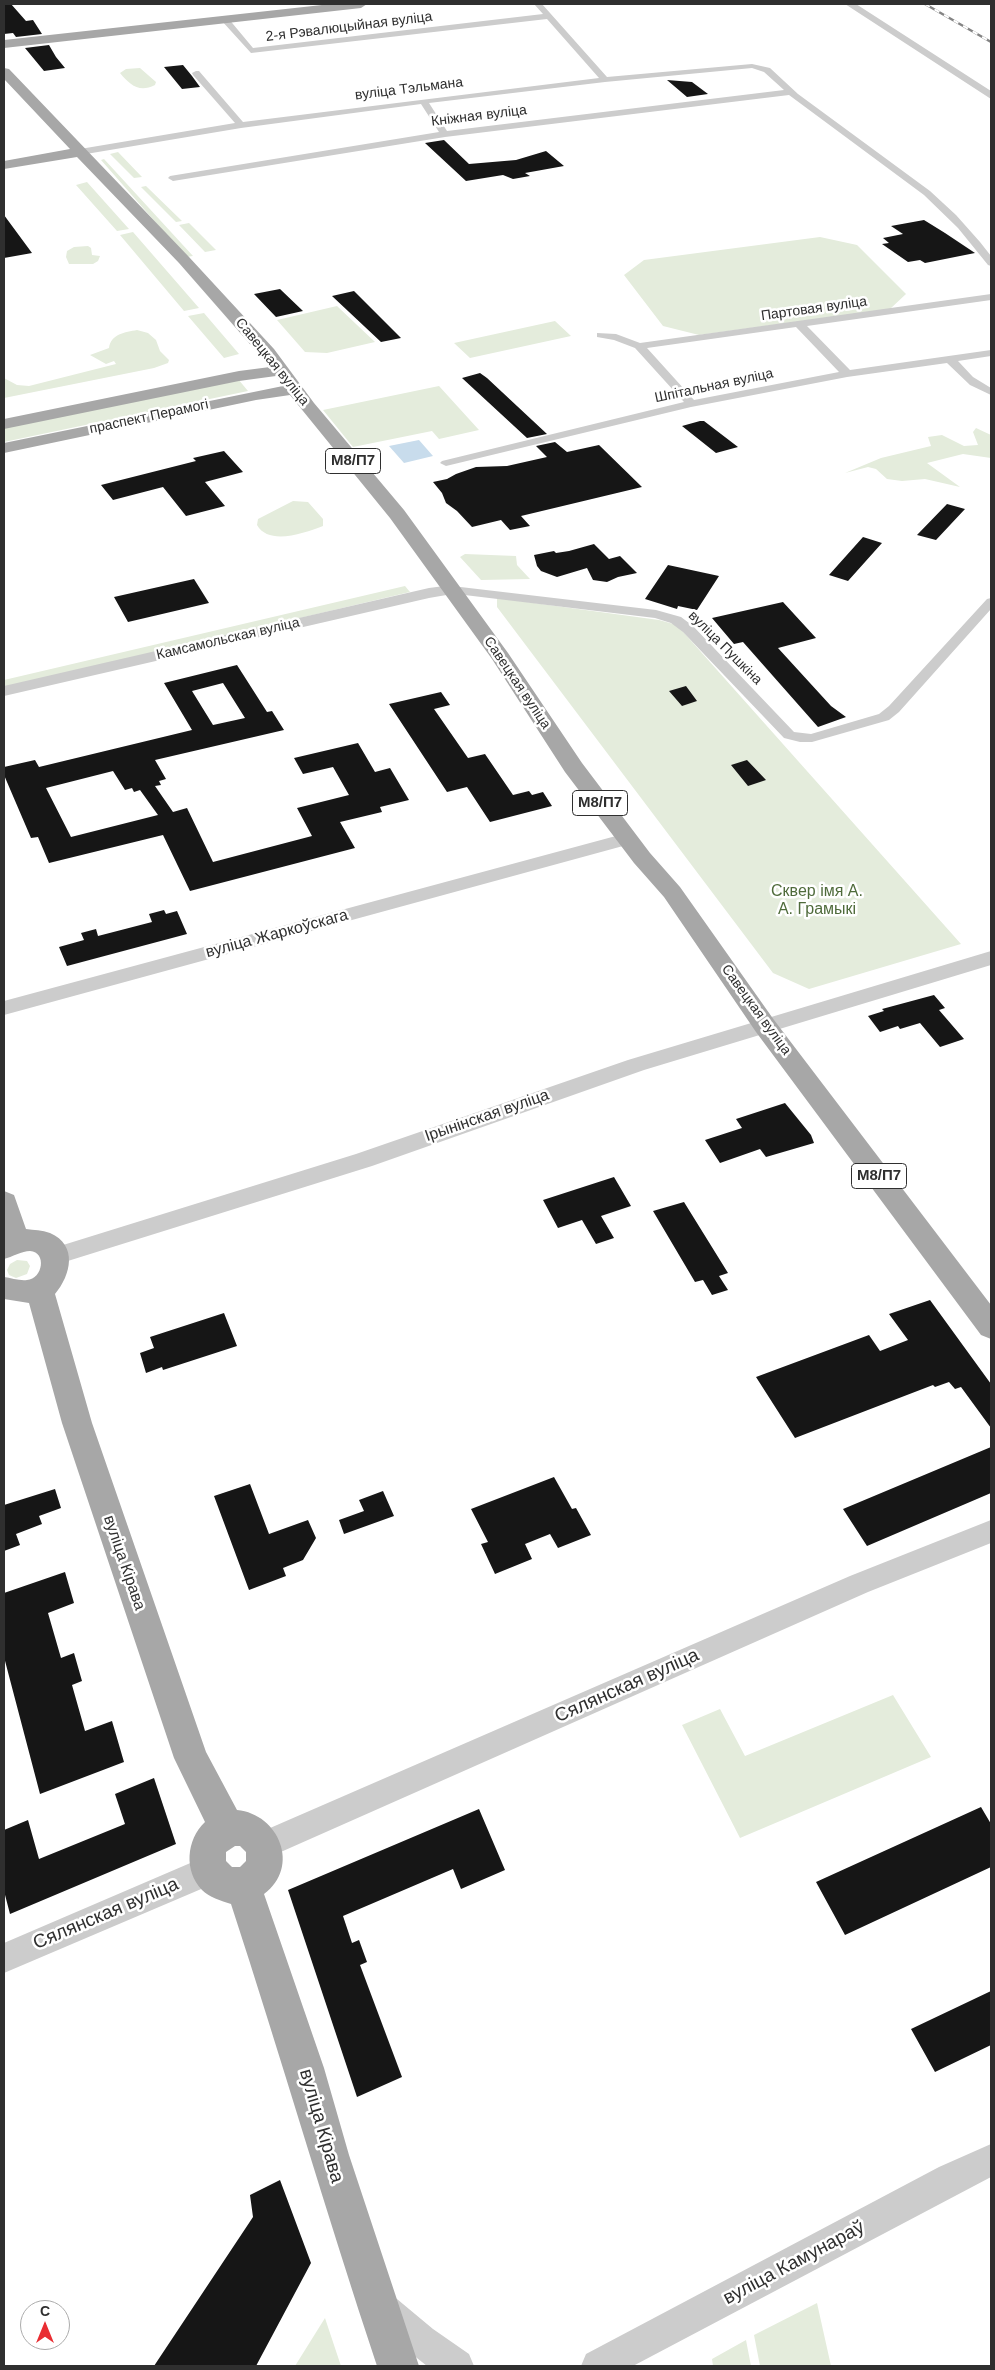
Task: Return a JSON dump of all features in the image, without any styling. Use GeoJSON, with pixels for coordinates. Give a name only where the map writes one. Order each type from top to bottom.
{"type":"FeatureCollection","features":[{"type":"Feature","properties":{"kind":"main road"},"geometry":{"type":"LineString","coordinates":[[4,39],[315,4]]}},
{"type":"Feature","properties":{"kind":"main road"},"geometry":{"type":"LineString","coordinates":[[4,44],[361,4]]}},
{"type":"Feature","properties":{"kind":"main road","name":"Савецкая вуліца"},"geometry":{"type":"LineString","coordinates":[[4,72],[184,260],[282,370],[295,389],[398,514],[501,658],[573,767],[627,839],[672,892],[765,1026],[991,1327]]}},
{"type":"Feature","properties":{"kind":"main road"},"geometry":{"type":"LineString","coordinates":[[4,165],[80,152]]}},
{"type":"Feature","properties":{"kind":"main road","name":"праспект Перамогі"},"geometry":{"type":"LineString","coordinates":[[4,424],[238,376],[282,370]]}},
{"type":"Feature","properties":{"kind":"main road"},"geometry":{"type":"LineString","coordinates":[[238,376],[252,379],[259,388],[259,395]]}},
{"type":"Feature","properties":{"kind":"main road","name":"праспект Перамогі"},"geometry":{"type":"LineString","coordinates":[[4,448],[295,389]]}},
{"type":"Feature","properties":{"kind":"main road"},"geometry":{"type":"LineString","coordinates":[[4,1202],[10,1244],[36,1239],[49,1244],[55,1256],[56,1266],[53,1278],[40,1288],[20,1294],[4,1288]]}},
{"type":"Feature","properties":{"kind":"main road","name":"вуліца Кірава"},"geometry":{"type":"LineString","coordinates":[[40,1288],[77,1423],[191,1758],[228,1830]]}},
{"type":"Feature","properties":{"kind":"main road"},"geometry":{"type":"LineString","coordinates":[[237,1828],[254,1832],[264,1845],[266,1854],[262,1869],[252,1880],[226,1877],[207,1860],[213,1842],[228,1830],[237,1828]]}},
{"type":"Feature","properties":{"kind":"main road","name":"вуліца Кірава"},"geometry":{"type":"LineString","coordinates":[[226,1877],[304,2068],[329,2155],[398,2366]]}},
{"type":"Feature","properties":{"kind":"street"},"geometry":{"type":"LineString","coordinates":[[538,4],[594,64],[605,80]]}},
{"type":"Feature","properties":{"kind":"street"},"geometry":{"type":"LineString","coordinates":[[850,4],[991,96]]}},
{"type":"Feature","properties":{"kind":"street","name":"2-я Рэвалюцыйная вуліца"},"geometry":{"type":"LineString","coordinates":[[225,20],[251,51],[550,16]]}},
{"type":"Feature","properties":{"kind":"street","name":"вуліца Тэльмана"},"geometry":{"type":"LineString","coordinates":[[80,152],[241,125],[423,101],[744,66],[766,70],[790,92]]}},
{"type":"Feature","properties":{"kind":"street"},"geometry":{"type":"LineString","coordinates":[[196,73],[241,125]]}},
{"type":"Feature","properties":{"kind":"street"},"geometry":{"type":"LineString","coordinates":[[790,92],[868,148],[944,207],[980,246],[991,263]]}},
{"type":"Feature","properties":{"kind":"street","name":"Кніжная вуліца"},"geometry":{"type":"LineString","coordinates":[[173,178],[445,134],[790,92]]}},
{"type":"Feature","properties":{"kind":"street"},"geometry":{"type":"LineString","coordinates":[[423,101],[445,134]]}},
{"type":"Feature","properties":{"kind":"street","name":"Партовая вуліца"},"geometry":{"type":"LineString","coordinates":[[642,350],[991,297]]}},
{"type":"Feature","properties":{"kind":"street"},"geometry":{"type":"LineString","coordinates":[[800,325],[847,374]]}},
{"type":"Feature","properties":{"kind":"street"},"geometry":{"type":"LineString","coordinates":[[601,335],[616,337],[642,350],[691,404]]}},
{"type":"Feature","properties":{"kind":"street","name":"Шпітальная вуліца"},"geometry":{"type":"LineString","coordinates":[[446,463],[691,404],[847,374],[991,353]]}},
{"type":"Feature","properties":{"kind":"street"},"geometry":{"type":"LineString","coordinates":[[951,360],[968,380],[978,387],[991,392]]}},
{"type":"Feature","properties":{"kind":"street","name":"Камсамольская вуліца"},"geometry":{"type":"LineString","coordinates":[[4,676],[108,659],[446,582]]}},
{"type":"Feature","properties":{"kind":"street","name":"вуліца Пушкіна"},"geometry":{"type":"LineString","coordinates":[[446,582],[483,593],[623,609],[656,614],[676,620],[688,629],[789,735],[800,738],[812,738],[876,720],[894,709],[991,602]]}},
{"type":"Feature","properties":{"kind":"street","name":"вуліца Пушкіна"},"geometry":{"type":"LineString","coordinates":[[446,582],[483,593]]}},
{"type":"Feature","properties":{"kind":"street","name":"Камсамольская вуліца"},"geometry":{"type":"LineString","coordinates":[[4,691],[108,659]]}},
{"type":"Feature","properties":{"kind":"street"},"geometry":{"type":"LineString","coordinates":[[4,1008],[627,839]]}},
{"type":"Feature","properties":{"kind":"street","name":"Ірынінская вуліца"},"geometry":{"type":"LineString","coordinates":[[55,1256],[364,1160],[636,1065],[991,959]]}},
{"type":"Feature","properties":{"kind":"street","name":"Сялянская вуліца"},"geometry":{"type":"LineString","coordinates":[[264,1845],[859,1584],[991,1531]]}},
{"type":"Feature","properties":{"kind":"street","name":"Сялянская вуліца"},"geometry":{"type":"LineString","coordinates":[[4,1958],[226,1877]]}},
{"type":"Feature","properties":{"kind":"street","name":"вуліца Камунараў"},"geometry":{"type":"LineString","coordinates":[[598,2366],[951,2179],[991,2160]]}},
{"type":"Feature","properties":{"kind":"street"},"geometry":{"type":"LineString","coordinates":[[377,2304],[421,2341],[457,2366]]}},
{"type":"Feature","properties":{"kind":"green space"},"geometry":{"type":"Polygon","coordinates":[[[140,68],[156,82],[155,85],[140,88],[127,81],[120,73],[126,69],[140,68]]]}},
{"type":"Feature","properties":{"kind":"green space"},"geometry":{"type":"Polygon","coordinates":[[[118,152],[142,177],[134,178],[110,154],[118,152]]]}},
{"type":"Feature","properties":{"kind":"green space"},"geometry":{"type":"Polygon","coordinates":[[[104,159],[193,256],[186,257],[101,160],[104,159]]]}},
{"type":"Feature","properties":{"kind":"green space"},"geometry":{"type":"Polygon","coordinates":[[[87,182],[129,229],[117,231],[76,185],[87,182]]]}},
{"type":"Feature","properties":{"kind":"green space"},"geometry":{"type":"Polygon","coordinates":[[[146,186],[182,221],[176,222],[141,187],[146,186]]]}},
{"type":"Feature","properties":{"kind":"green space"},"geometry":{"type":"Polygon","coordinates":[[[189,223],[216,250],[205,252],[179,225],[189,223]]]}},
{"type":"Feature","properties":{"kind":"green space"},"geometry":{"type":"Polygon","coordinates":[[[133,232],[199,308],[184,311],[120,235],[133,232]]]}},
{"type":"Feature","properties":{"kind":"green space"},"geometry":{"type":"Polygon","coordinates":[[[820,237],[857,245],[906,294],[890,309],[699,335],[663,326],[624,275],[644,260],[820,237]]]}},
{"type":"Feature","properties":{"kind":"green space"},"geometry":{"type":"Polygon","coordinates":[[[88,246],[91,248],[92,255],[100,256],[98,261],[93,264],[69,264],[66,257],[67,251],[74,247],[88,246]]]}},
{"type":"Feature","properties":{"kind":"green space"},"geometry":{"type":"Polygon","coordinates":[[[337,306],[375,342],[327,353],[305,352],[277,320],[337,306]]]}},
{"type":"Feature","properties":{"kind":"green space"},"geometry":{"type":"Polygon","coordinates":[[[204,313],[239,354],[224,358],[188,316],[204,313]]]}},
{"type":"Feature","properties":{"kind":"green space"},"geometry":{"type":"Polygon","coordinates":[[[555,321],[571,336],[470,358],[454,343],[555,321]]]}},
{"type":"Feature","properties":{"kind":"green space"},"geometry":{"type":"Polygon","coordinates":[[[137,330],[148,333],[156,340],[160,351],[169,360],[168,363],[154,368],[4,398],[4,378],[17,385],[29,386],[116,364],[114,361],[106,364],[90,355],[109,348],[110,343],[119,334],[137,330]]]}},
{"type":"Feature","properties":{"kind":"green space"},"geometry":{"type":"Polygon","coordinates":[[[238,379],[248,391],[4,442],[4,427],[238,379]]]}},
{"type":"Feature","properties":{"kind":"green space"},"geometry":{"type":"Polygon","coordinates":[[[439,386],[479,430],[439,439],[432,431],[353,447],[323,410],[439,386]]]}},
{"type":"Feature","properties":{"kind":"green space"},"geometry":{"type":"Polygon","coordinates":[[[976,428],[991,435],[991,458],[963,454],[927,463],[960,487],[925,479],[902,481],[887,479],[876,469],[868,467],[845,473],[881,458],[931,446],[928,437],[942,435],[964,446],[978,445],[973,432],[976,428]]]}},
{"type":"Feature","properties":{"kind":"green space"},"geometry":{"type":"Polygon","coordinates":[[[293,501],[308,502],[323,519],[323,526],[297,534],[278,536],[270,535],[257,525],[258,519],[293,501]]]}},
{"type":"Feature","properties":{"kind":"green space"},"geometry":{"type":"Polygon","coordinates":[[[465,554],[516,556],[517,565],[530,579],[481,580],[460,557],[465,554]]]}},
{"type":"Feature","properties":{"kind":"green space"},"geometry":{"type":"Polygon","coordinates":[[[405,586],[410,592],[4,688],[4,680],[405,586]]]}},
{"type":"Feature","properties":{"kind":"green space","name":"Сквер імя А. А. Грамыкі"},"geometry":{"type":"Polygon","coordinates":[[[497,598],[659,620],[677,625],[961,944],[809,989],[773,973],[497,607],[497,598]]]}},
{"type":"Feature","properties":{"kind":"green space"},"geometry":{"type":"Polygon","coordinates":[[[17,1260],[27,1261],[30,1266],[27,1274],[16,1278],[9,1275],[7,1270],[10,1264],[17,1260]]]}},
{"type":"Feature","properties":{"kind":"green space"},"geometry":{"type":"Polygon","coordinates":[[[893,1695],[931,1757],[740,1838],[682,1725],[720,1709],[745,1756],[893,1695]]]}},
{"type":"Feature","properties":{"kind":"green space"},"geometry":{"type":"Polygon","coordinates":[[[817,2303],[831,2366],[760,2366],[754,2335],[817,2303]]]}},
{"type":"Feature","properties":{"kind":"green space"},"geometry":{"type":"Polygon","coordinates":[[[325,2318],[341,2366],[295,2366],[325,2318]]]}},
{"type":"Feature","properties":{"kind":"green space"},"geometry":{"type":"Polygon","coordinates":[[[746,2340],[751,2366],[713,2366],[712,2359],[746,2340]]]}},
{"type":"Feature","properties":{"kind":"water"},"geometry":{"type":"Polygon","coordinates":[[[419,440],[433,456],[404,463],[389,446],[419,440]]]}},
{"type":"Feature","properties":{"kind":"building"},"geometry":{"type":"Polygon","coordinates":[[[4,4],[11,4],[26,21],[33,20],[42,34],[16,37],[13,33],[4,34],[4,4]]]}},
{"type":"Feature","properties":{"kind":"building"},"geometry":{"type":"Polygon","coordinates":[[[49,45],[65,68],[44,71],[25,48],[49,45]]]}},
{"type":"Feature","properties":{"kind":"building"},"geometry":{"type":"Polygon","coordinates":[[[183,65],[200,87],[182,89],[164,67],[183,65]]]}},
{"type":"Feature","properties":{"kind":"building"},"geometry":{"type":"Polygon","coordinates":[[[667,80],[692,82],[708,94],[687,97],[667,80]]]}},
{"type":"Feature","properties":{"kind":"building"},"geometry":{"type":"Polygon","coordinates":[[[444,140],[469,164],[516,160],[546,151],[564,166],[525,173],[530,176],[513,179],[503,175],[466,181],[425,143],[444,140]]]}},
{"type":"Feature","properties":{"kind":"building"},"geometry":{"type":"Polygon","coordinates":[[[4,215],[32,253],[4,258],[4,215]]]}},
{"type":"Feature","properties":{"kind":"building"},"geometry":{"type":"Polygon","coordinates":[[[924,220],[975,253],[925,263],[920,260],[908,262],[882,244],[889,243],[883,238],[903,234],[891,226],[924,220]]]}},
{"type":"Feature","properties":{"kind":"building"},"geometry":{"type":"Polygon","coordinates":[[[280,289],[303,311],[276,317],[254,294],[280,289]]]}},
{"type":"Feature","properties":{"kind":"building"},"geometry":{"type":"Polygon","coordinates":[[[354,291],[401,338],[381,342],[332,296],[354,291]]]}},
{"type":"Feature","properties":{"kind":"building"},"geometry":{"type":"Polygon","coordinates":[[[480,373],[547,434],[527,438],[462,378],[480,373]]]}},
{"type":"Feature","properties":{"kind":"building"},"geometry":{"type":"Polygon","coordinates":[[[704,421],[738,447],[716,453],[682,426],[704,421]]]}},
{"type":"Feature","properties":{"kind":"building"},"geometry":{"type":"Polygon","coordinates":[[[555,442],[567,452],[599,445],[642,487],[521,516],[530,526],[510,530],[501,520],[472,527],[457,511],[446,503],[442,493],[433,482],[447,479],[476,467],[507,466],[547,457],[536,446],[555,442]]]}},
{"type":"Feature","properties":{"kind":"building"},"geometry":{"type":"Polygon","coordinates":[[[224,451],[243,472],[205,482],[225,506],[186,516],[163,487],[113,500],[101,485],[196,461],[193,458],[224,451]]]}},
{"type":"Feature","properties":{"kind":"building"},"geometry":{"type":"Polygon","coordinates":[[[947,504],[965,509],[936,540],[917,535],[947,504]]]}},
{"type":"Feature","properties":{"kind":"building"},"geometry":{"type":"Polygon","coordinates":[[[863,537],[882,543],[848,581],[829,575],[863,537]]]}},
{"type":"Feature","properties":{"kind":"building"},"geometry":{"type":"Polygon","coordinates":[[[594,544],[609,559],[620,556],[637,573],[618,577],[607,582],[593,580],[587,568],[557,577],[541,571],[537,566],[534,555],[554,551],[556,553],[569,551],[594,544]]]}},
{"type":"Feature","properties":{"kind":"building"},"geometry":{"type":"Polygon","coordinates":[[[668,565],[719,576],[697,610],[678,606],[677,609],[645,599],[668,565]]]}},
{"type":"Feature","properties":{"kind":"building"},"geometry":{"type":"Polygon","coordinates":[[[194,579],[209,603],[128,622],[114,597],[194,579]]]}},
{"type":"Feature","properties":{"kind":"building"},"geometry":{"type":"Polygon","coordinates":[[[783,602],[816,638],[778,648],[831,706],[846,717],[818,727],[743,642],[734,644],[712,618],[783,602]]]}},
{"type":"Feature","properties":{"kind":"building"},"geometry":{"type":"Polygon","coordinates":[[[237,665],[267,712],[272,711],[284,730],[155,760],[166,779],[159,781],[161,785],[155,786],[173,812],[187,808],[213,862],[312,836],[297,808],[349,795],[333,767],[303,774],[294,758],[358,743],[375,772],[390,768],[409,800],[380,807],[382,812],[340,822],[355,848],[190,891],[163,835],[49,863],[38,837],[31,838],[4,775],[4,767],[35,760],[39,767],[192,730],[164,683],[237,665]],[[223,683],[192,691],[213,725],[245,718],[223,683]],[[113,771],[46,788],[71,837],[158,815],[140,790],[134,792],[132,788],[125,790],[113,771]]]}},
{"type":"Feature","properties":{"kind":"building"},"geometry":{"type":"Polygon","coordinates":[[[686,686],[697,701],[682,706],[669,691],[686,686]]]}},
{"type":"Feature","properties":{"kind":"building"},"geometry":{"type":"Polygon","coordinates":[[[441,692],[450,705],[434,709],[468,758],[485,754],[513,795],[529,791],[532,795],[543,792],[552,806],[490,822],[467,787],[447,792],[389,704],[441,692]]]}},
{"type":"Feature","properties":{"kind":"building"},"geometry":{"type":"Polygon","coordinates":[[[747,760],[766,780],[748,786],[731,765],[747,760]]]}},
{"type":"Feature","properties":{"kind":"building"},"geometry":{"type":"Polygon","coordinates":[[[164,910],[166,914],[177,911],[187,934],[67,966],[59,947],[84,940],[81,933],[96,929],[98,936],[152,922],[149,914],[164,910]]]}},
{"type":"Feature","properties":{"kind":"building"},"geometry":{"type":"Polygon","coordinates":[[[934,995],[945,1008],[939,1010],[964,1039],[940,1047],[920,1023],[900,1029],[898,1026],[880,1032],[868,1016],[884,1011],[882,1009],[934,995]]]}},
{"type":"Feature","properties":{"kind":"building"},"geometry":{"type":"Polygon","coordinates":[[[785,1103],[811,1135],[814,1143],[766,1157],[760,1149],[720,1163],[705,1140],[742,1128],[736,1119],[785,1103]]]}},
{"type":"Feature","properties":{"kind":"building"},"geometry":{"type":"Polygon","coordinates":[[[614,1177],[631,1206],[601,1216],[614,1238],[596,1244],[582,1220],[558,1228],[543,1200],[614,1177]]]}},
{"type":"Feature","properties":{"kind":"building"},"geometry":{"type":"Polygon","coordinates":[[[684,1202],[728,1273],[719,1276],[728,1290],[712,1295],[703,1280],[695,1282],[653,1211],[684,1202]]]}},
{"type":"Feature","properties":{"kind":"building"},"geometry":{"type":"Polygon","coordinates":[[[930,1300],[991,1384],[991,1428],[961,1387],[955,1389],[949,1382],[935,1387],[933,1385],[795,1438],[756,1377],[869,1335],[880,1351],[908,1340],[889,1314],[930,1300]]]}},
{"type":"Feature","properties":{"kind":"building"},"geometry":{"type":"Polygon","coordinates":[[[224,1313],[237,1346],[163,1370],[162,1367],[146,1373],[140,1353],[154,1348],[150,1337],[224,1313]]]}},
{"type":"Feature","properties":{"kind":"building"},"geometry":{"type":"Polygon","coordinates":[[[991,1447],[991,1493],[867,1546],[843,1509],[991,1447]]]}},
{"type":"Feature","properties":{"kind":"building"},"geometry":{"type":"Polygon","coordinates":[[[554,1477],[572,1509],[576,1508],[591,1535],[558,1548],[550,1534],[525,1544],[532,1559],[495,1574],[481,1544],[488,1542],[471,1509],[554,1477]]]}},
{"type":"Feature","properties":{"kind":"building"},"geometry":{"type":"Polygon","coordinates":[[[250,1484],[269,1534],[308,1520],[316,1538],[303,1560],[283,1568],[286,1576],[249,1590],[214,1496],[250,1484]]]}},
{"type":"Feature","properties":{"kind":"building"},"geometry":{"type":"Polygon","coordinates":[[[55,1489],[61,1508],[39,1516],[42,1524],[16,1534],[20,1545],[4,1551],[4,1505],[55,1489]]]}},
{"type":"Feature","properties":{"kind":"building"},"geometry":{"type":"Polygon","coordinates":[[[383,1491],[394,1516],[344,1534],[339,1520],[364,1511],[359,1500],[383,1491]]]}},
{"type":"Feature","properties":{"kind":"building"},"geometry":{"type":"Polygon","coordinates":[[[65,1572],[74,1603],[48,1613],[61,1658],[74,1653],[82,1681],[72,1685],[85,1731],[112,1721],[124,1762],[40,1794],[4,1657],[4,1593],[65,1572]]]}},
{"type":"Feature","properties":{"kind":"building"},"geometry":{"type":"Polygon","coordinates":[[[154,1778],[176,1844],[10,1914],[4,1891],[4,1830],[28,1820],[39,1859],[125,1824],[115,1794],[154,1778]]]}},
{"type":"Feature","properties":{"kind":"building"},"geometry":{"type":"Polygon","coordinates":[[[981,1807],[991,1824],[991,1867],[845,1935],[816,1882],[981,1807]]]}},
{"type":"Feature","properties":{"kind":"building"},"geometry":{"type":"Polygon","coordinates":[[[479,1809],[505,1870],[461,1889],[453,1869],[343,1916],[352,1943],[359,1940],[367,1962],[360,1965],[402,2077],[357,2097],[288,1890],[479,1809]]]}},
{"type":"Feature","properties":{"kind":"building"},"geometry":{"type":"Polygon","coordinates":[[[991,1991],[991,2045],[935,2072],[911,2029],[991,1991]]]}},
{"type":"Feature","properties":{"kind":"building"},"geometry":{"type":"Polygon","coordinates":[[[280,2180],[311,2263],[256,2366],[154,2366],[253,2217],[250,2195],[280,2180]]]}},
{"type":"Feature","properties":{"kind":"railway"},"geometry":{"type":"LineString","coordinates":[[925,4],[991,42]]}}]}
